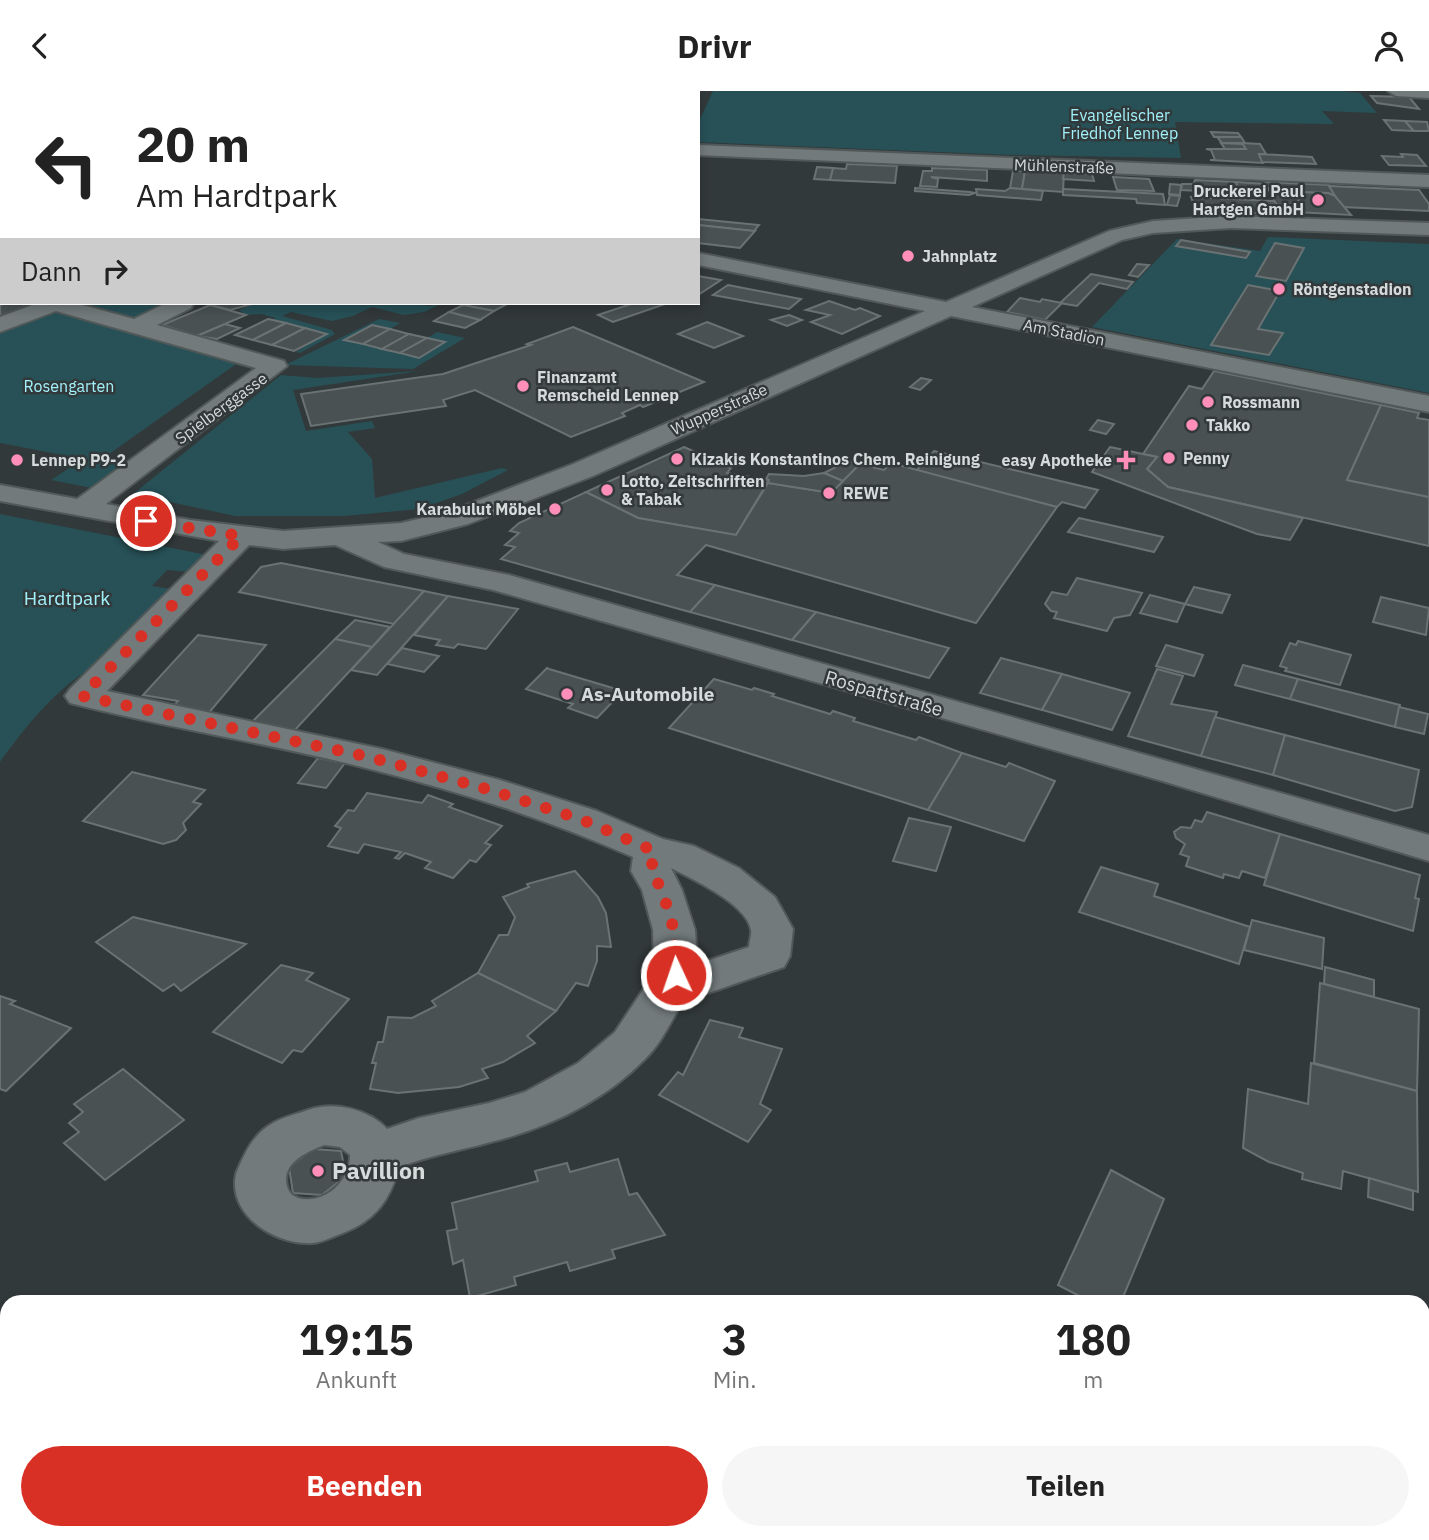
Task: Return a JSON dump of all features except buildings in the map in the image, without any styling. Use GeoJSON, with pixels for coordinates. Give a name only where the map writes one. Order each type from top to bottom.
{"type":"FeatureCollection","features":[{"type":"Feature","properties":{"kind":"street"},"geometry":{"type":"LineString","coordinates":[[1396,91],[1429,93]]}},
{"type":"Feature","properties":{"kind":"street","name":"Mühlenstraße"},"geometry":{"type":"LineString","coordinates":[[700,150],[1429,181]]}},
{"type":"Feature","properties":{"kind":"street","name":"Wupperstraße"},"geometry":{"type":"LineString","coordinates":[[0,493],[241,536],[283,540],[401,532],[482,508],[583,470],[1096,241],[1134,230],[1173,225],[1429,229]]}},
{"type":"Feature","properties":{"kind":"street","name":"Am Stadion"},"geometry":{"type":"LineString","coordinates":[[700,259],[1429,404]]}},
{"type":"Feature","properties":{"kind":"street"},"geometry":{"type":"LineString","coordinates":[[0,325],[54,305]]}},
{"type":"Feature","properties":{"kind":"street","name":"Spielberggasse"},"geometry":{"type":"LineString","coordinates":[[60,305],[275,366],[82,509]]}},
{"type":"Feature","properties":{"kind":"street"},"geometry":{"type":"LineString","coordinates":[[136,327],[179,305]]}},
{"type":"Feature","properties":{"kind":"street"},"geometry":{"type":"LineString","coordinates":[[241,536],[82,696],[369,757],[487,789],[583,820],[654,851],[680,856],[725,878],[760,907],[772,929],[769,956],[708,977],[676,975]]}},
{"type":"Feature","properties":{"kind":"street","name":"Rospattstraße"},"geometry":{"type":"LineString","coordinates":[[341,537],[395,561],[498,582],[944,710],[1172,772],[1429,848]]}},
{"type":"Feature","properties":{"kind":"street"},"geometry":{"type":"LineString","coordinates":[[375,1155],[419,1138],[489,1123],[540,1107],[595,1076],[631,1045],[676,975],[674,930],[662,890],[651,871],[654,851]]}},
{"type":"Feature","properties":{"kind":"green space","name":"Evangelischer Friedhof Lennep"},"geometry":{"type":"Polygon","coordinates":[[[713,91],[1342,91],[1360,93],[1377,113],[1322,111],[1334,124],[1175,122],[1181,158],[1012,155],[700,142],[700,119],[713,91]]]}},
{"type":"Feature","properties":{"kind":"green space","name":"Röntgenstadion"},"geometry":{"type":"Polygon","coordinates":[[[1268,237],[1429,244],[1429,393],[1092,327],[1177,239],[1260,251],[1268,237]]]}},
{"type":"Feature","properties":{"kind":"green space"},"geometry":{"type":"Polygon","coordinates":[[[83,305],[173,305],[137,321],[83,305]]]}},
{"type":"Feature","properties":{"kind":"green space"},"geometry":{"type":"Polygon","coordinates":[[[251,305],[439,305],[424,312],[404,315],[372,307],[353,316],[332,321],[291,312],[282,316],[332,330],[335,334],[300,353],[296,352],[326,333],[271,320],[276,318],[261,314],[246,315],[239,310],[251,305]]]}},
{"type":"Feature","properties":{"kind":"green space","name":"Rosengarten"},"geometry":{"type":"Polygon","coordinates":[[[50,309],[239,362],[102,459],[130,464],[97,489],[51,480],[83,459],[0,443],[0,327],[50,309]]]}},
{"type":"Feature","properties":{"kind":"green space"},"geometry":{"type":"Polygon","coordinates":[[[379,319],[400,323],[390,329],[372,325],[345,340],[419,358],[444,343],[427,338],[437,332],[465,338],[413,369],[285,365],[379,319]]]}},
{"type":"Feature","properties":{"kind":"green space"},"geometry":{"type":"Polygon","coordinates":[[[419,371],[293,390],[306,431],[372,421],[375,428],[348,432],[372,459],[375,498],[502,468],[508,470],[462,494],[420,509],[344,516],[235,516],[133,494],[281,375],[317,378],[419,371]]]}},
{"type":"Feature","properties":{"kind":"green space","name":"Hardtpark"},"geometry":{"type":"Polygon","coordinates":[[[0,514],[207,555],[190,572],[167,570],[152,586],[172,589],[99,664],[70,683],[44,707],[0,762],[0,514]]]}},
{"type":"Feature","properties":{"kind":"place","name":"Druckerei Paul Hartgen GmbH"},"geometry":{"type":"Point","coordinates":[1318,200]}},
{"type":"Feature","properties":{"kind":"place","name":"Jahnplatz"},"geometry":{"type":"Point","coordinates":[908,256]}},
{"type":"Feature","properties":{"kind":"place","name":"Röntgenstadion"},"geometry":{"type":"Point","coordinates":[1279,289]}},
{"type":"Feature","properties":{"kind":"place","name":"Finanzamt Remscheid Lennep"},"geometry":{"type":"Point","coordinates":[523,386]}},
{"type":"Feature","properties":{"kind":"place","name":"Rossmann"},"geometry":{"type":"Point","coordinates":[1208,402]}},
{"type":"Feature","properties":{"kind":"place","name":"Takko"},"geometry":{"type":"Point","coordinates":[1192,425]}},
{"type":"Feature","properties":{"kind":"place","name":"Penny"},"geometry":{"type":"Point","coordinates":[1169,458]}},
{"type":"Feature","properties":{"kind":"place","name":"Kizakis Konstantinos Chem. Reinigung"},"geometry":{"type":"Point","coordinates":[677,459]}},
{"type":"Feature","properties":{"kind":"place","name":"Lennep P9-2"},"geometry":{"type":"Point","coordinates":[17,460]}},
{"type":"Feature","properties":{"kind":"place","name":"easy Apotheke"},"geometry":{"type":"Point","coordinates":[1126,460]}},
{"type":"Feature","properties":{"kind":"place","name":"Lotto, Zeitschriften & Tabak"},"geometry":{"type":"Point","coordinates":[607,490]}},
{"type":"Feature","properties":{"kind":"place","name":"REWE"},"geometry":{"type":"Point","coordinates":[829,493]}},
{"type":"Feature","properties":{"kind":"place","name":"Karabulut Möbel"},"geometry":{"type":"Point","coordinates":[555,509]}},
{"type":"Feature","properties":{"kind":"place","name":"As-Automobile"},"geometry":{"type":"Point","coordinates":[567,694]}},
{"type":"Feature","properties":{"kind":"place","name":"Pavillion"},"geometry":{"type":"Point","coordinates":[318,1171]}},
{"type":"Feature","properties":{"kind":"route"},"geometry":{"type":"LineString","coordinates":[[146,521],[241,536],[82,696],[369,757],[487,789],[583,820],[654,851],[651,871],[662,890],[674,930],[676,975]]}}]}
